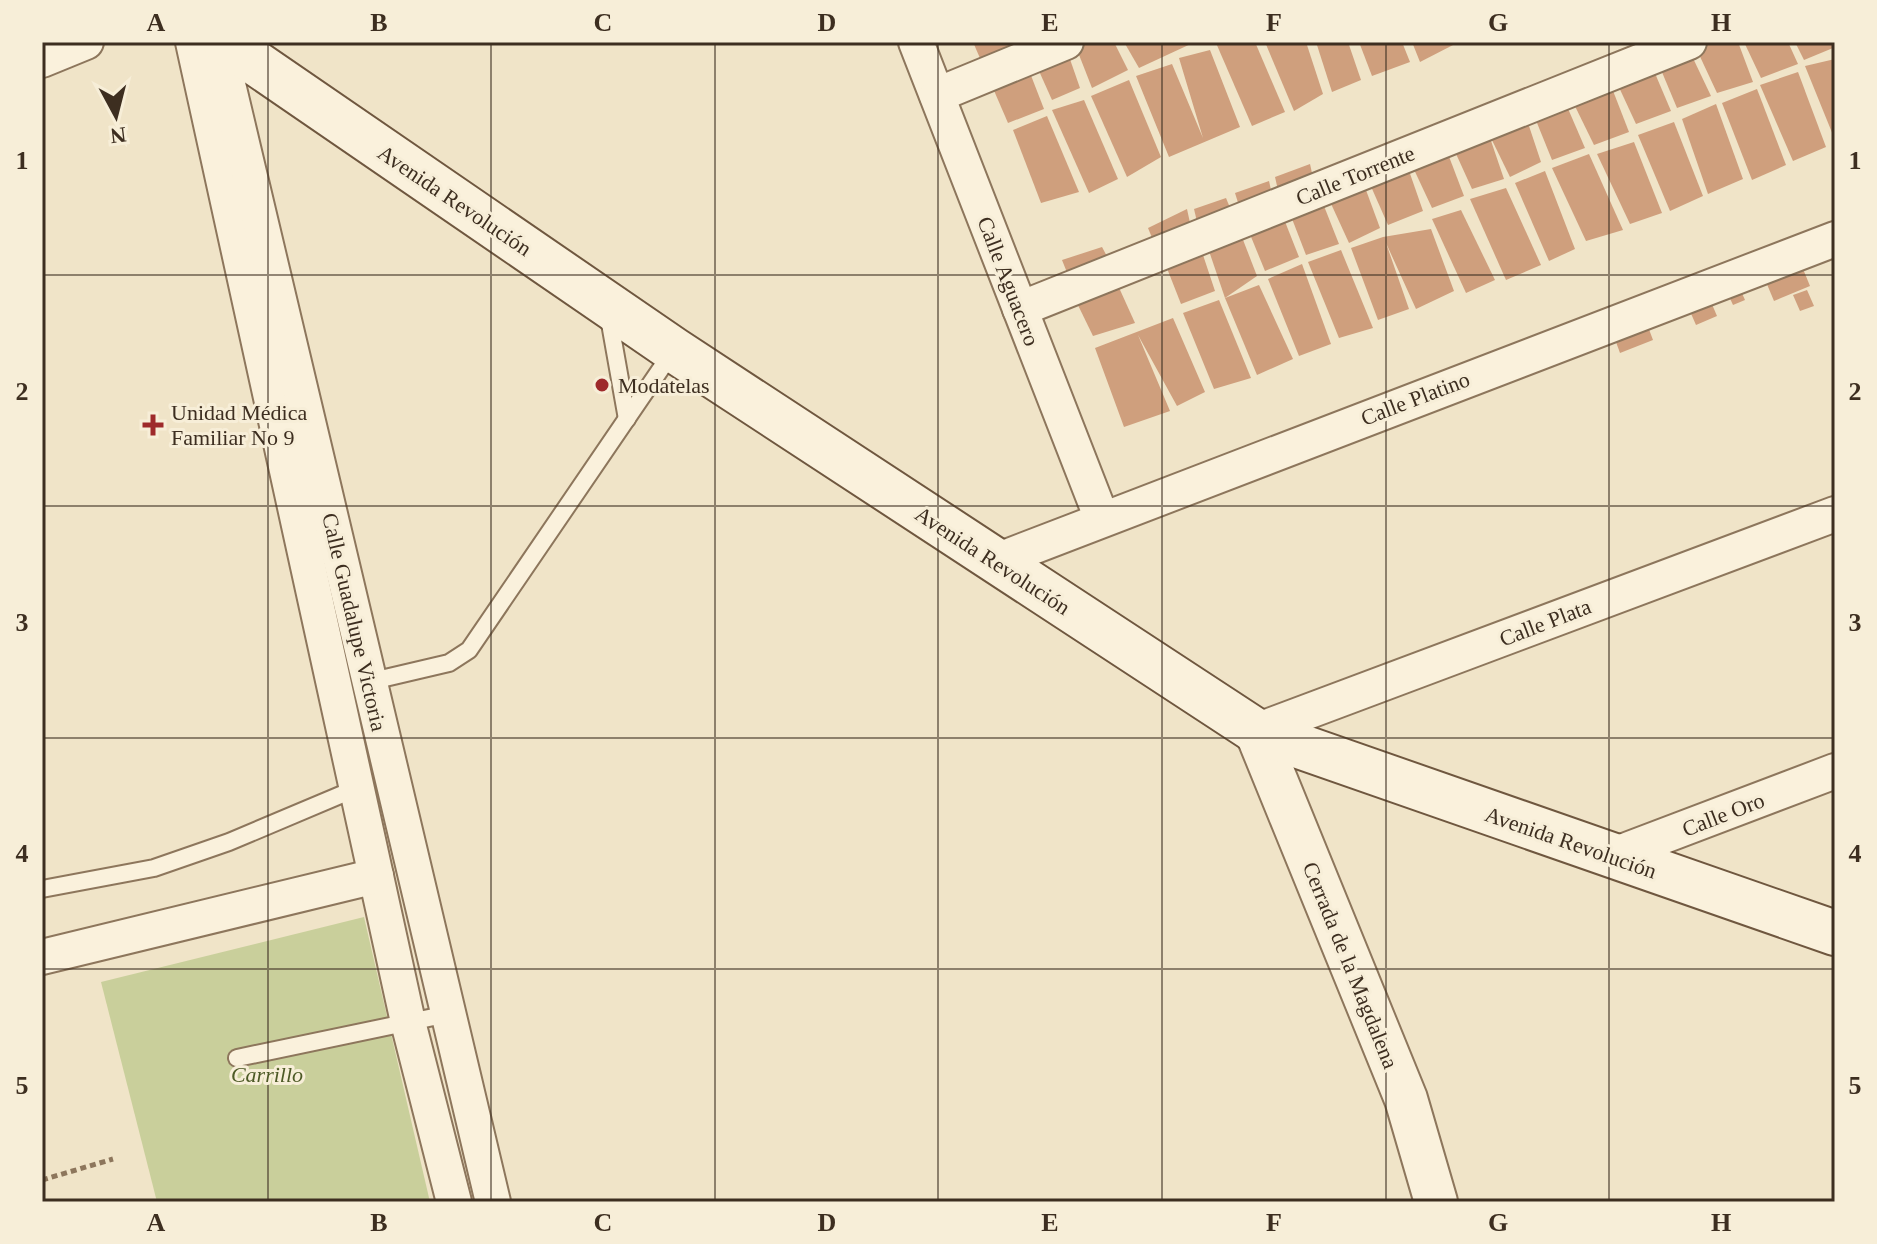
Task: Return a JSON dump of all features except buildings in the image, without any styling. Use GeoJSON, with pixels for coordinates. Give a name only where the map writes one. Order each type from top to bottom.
{"type":"FeatureCollection","features":[{"type":"Feature","properties":{"kind":"main road","name":"Avenida Revolución"},"geometry":{"type":"LineString","coordinates":[[225,42],[674,350],[1256,731],[1835,933]]}},
{"type":"Feature","properties":{"kind":"street"},"geometry":{"type":"LineString","coordinates":[[42,60],[86,42]]}},
{"type":"Feature","properties":{"kind":"street","name":"Calle Guadalupe Victoria"},"geometry":{"type":"LineString","coordinates":[[193,42],[408,1022],[454,1202]]}},
{"type":"Feature","properties":{"kind":"street","name":"Calle Guadalupe Victoria"},"geometry":{"type":"LineString","coordinates":[[218,42],[493,1202]]}},
{"type":"Feature","properties":{"kind":"street","name":"Calle Aguacero"},"geometry":{"type":"LineString","coordinates":[[916,42],[1102,519]]}},
{"type":"Feature","properties":{"kind":"street"},"geometry":{"type":"LineString","coordinates":[[937,95],[1066,42]]}},
{"type":"Feature","properties":{"kind":"street","name":"Calle Torrente"},"geometry":{"type":"LineString","coordinates":[[1020,309],[1689,42]]}},
{"type":"Feature","properties":{"kind":"street","name":"Calle Platino"},"geometry":{"type":"LineString","coordinates":[[996,561],[1835,239]]}},
{"type":"Feature","properties":{"kind":"street","name":"Calle Plata"},"geometry":{"type":"LineString","coordinates":[[1256,731],[1835,514]]}},
{"type":"Feature","properties":{"kind":"street","name":"Cerrada de la Magdalena"},"geometry":{"type":"LineString","coordinates":[[1256,731],[1406,1099],[1436,1202]]}},
{"type":"Feature","properties":{"kind":"street","name":"Calle Oro"},"geometry":{"type":"LineString","coordinates":[[1611,856],[1835,771]]}},
{"type":"Feature","properties":{"kind":"street"},"geometry":{"type":"LineString","coordinates":[[42,957],[376,876]]}},
{"type":"Feature","properties":{"kind":"lane"},"geometry":{"type":"LineString","coordinates":[[606,303],[627,419]]}},
{"type":"Feature","properties":{"kind":"lane"},"geometry":{"type":"LineString","coordinates":[[368,682],[449,663],[469,650],[674,350]]}},
{"type":"Feature","properties":{"kind":"lane"},"geometry":{"type":"LineString","coordinates":[[42,889],[154,868],[229,842],[357,788]]}},
{"type":"Feature","properties":{"kind":"lane"},"geometry":{"type":"LineString","coordinates":[[237,1058],[448,1014]]}},
{"type":"Feature","properties":{"kind":"path"},"geometry":{"type":"LineString","coordinates":[[42,1180],[113,1159]]}},
{"type":"Feature","properties":{"kind":"green space","name":"Carrillo"},"geometry":{"type":"Polygon","coordinates":[[[364,917],[430,1202],[157,1202],[101,982],[364,917]]]}},
{"type":"Feature","properties":{"kind":"place","name":"Modatelas"},"geometry":{"type":"Point","coordinates":[602,385]}},
{"type":"Feature","properties":{"kind":"place","name":"Unidad Médica Familiar No 9"},"geometry":{"type":"Point","coordinates":[153,425]}}]}
